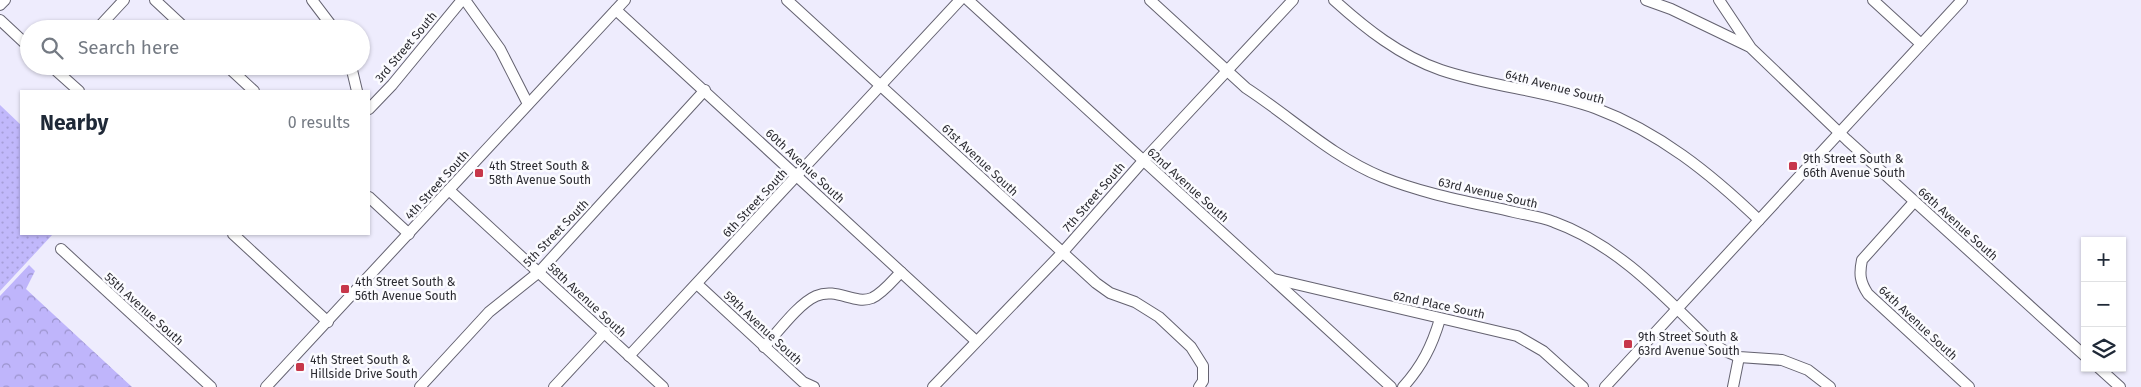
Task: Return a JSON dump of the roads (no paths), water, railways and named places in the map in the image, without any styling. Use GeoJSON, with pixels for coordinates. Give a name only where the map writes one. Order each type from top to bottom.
{"type":"FeatureCollection","features":[{"type":"Feature","properties":{"kind":"street"},"geometry":{"type":"LineString","coordinates":[[0,5],[5,0]]}},
{"type":"Feature","properties":{"kind":"street"},"geometry":{"type":"LineString","coordinates":[[106,20],[124,0]]}},
{"type":"Feature","properties":{"kind":"street"},"geometry":{"type":"LineString","coordinates":[[155,0],[176,20]]}},
{"type":"Feature","properties":{"kind":"street"},"geometry":{"type":"LineString","coordinates":[[312,0],[327,20]]}},
{"type":"Feature","properties":{"kind":"street"},"geometry":{"type":"LineString","coordinates":[[463,0],[500,49],[528,104]]}},
{"type":"Feature","properties":{"kind":"street","name":"3rd Street South"},"geometry":{"type":"LineString","coordinates":[[370,108],[392,85],[463,0]]}},
{"type":"Feature","properties":{"kind":"street","name":"4th Street South"},"geometry":{"type":"LineString","coordinates":[[266,387],[625,0]]}},
{"type":"Feature","properties":{"kind":"street","name":"61st Avenue South"},"geometry":{"type":"LineString","coordinates":[[787,0],[1062,253],[1110,293],[1136,302],[1166,323],[1192,347],[1204,366],[1203,381],[1199,387]]}},
{"type":"Feature","properties":{"kind":"street","name":"6th Street South"},"geometry":{"type":"LineString","coordinates":[[629,356],[960,0]]}},
{"type":"Feature","properties":{"kind":"street","name":"62nd Avenue South"},"geometry":{"type":"LineString","coordinates":[[968,0],[1391,387]]}},
{"type":"Feature","properties":{"kind":"street","name":"63rd Avenue South"},"geometry":{"type":"LineString","coordinates":[[1150,0],[1246,88],[1349,162],[1404,186],[1553,221],[1580,233],[1617,255],[1712,343],[1739,357],[1782,360],[1808,370],[1830,387]]}},
{"type":"Feature","properties":{"kind":"street","name":"7th Street South"},"geometry":{"type":"LineString","coordinates":[[933,387],[1062,253],[1143,161],[1293,0]]}},
{"type":"Feature","properties":{"kind":"street","name":"64th Avenue South"},"geometry":{"type":"LineString","coordinates":[[1334,0],[1362,25],[1386,42],[1411,57],[1439,70],[1593,108],[1626,121],[1688,158],[1720,182],[1759,220]]}},
{"type":"Feature","properties":{"kind":"street"},"geometry":{"type":"LineString","coordinates":[[1646,0],[1671,8],[1751,48]]}},
{"type":"Feature","properties":{"kind":"street"},"geometry":{"type":"LineString","coordinates":[[1719,0],[1751,48]]}},
{"type":"Feature","properties":{"kind":"street"},"geometry":{"type":"LineString","coordinates":[[1873,0],[1921,44]]}},
{"type":"Feature","properties":{"kind":"street"},"geometry":{"type":"LineString","coordinates":[[1605,387],[1962,0]]}},
{"type":"Feature","properties":{"kind":"street","name":"60th Avenue South"},"geometry":{"type":"LineString","coordinates":[[616,10],[976,341]]}},
{"type":"Feature","properties":{"kind":"street"},"geometry":{"type":"LineString","coordinates":[[0,20],[20,39]]}},
{"type":"Feature","properties":{"kind":"street","name":"66th Avenue South"},"geometry":{"type":"LineString","coordinates":[[1751,48],[1839,133],[2081,352]]}},
{"type":"Feature","properties":{"kind":"street"},"geometry":{"type":"LineString","coordinates":[[64,75],[78,90]]}},
{"type":"Feature","properties":{"kind":"street"},"geometry":{"type":"LineString","coordinates":[[237,75],[253,90]]}},
{"type":"Feature","properties":{"kind":"street"},"geometry":{"type":"LineString","coordinates":[[353,75],[357,90]]}},
{"type":"Feature","properties":{"kind":"street","name":"5th Street South"},"geometry":{"type":"LineString","coordinates":[[420,387],[489,312],[539,272],[705,90]]}},
{"type":"Feature","properties":{"kind":"street","name":"58th Avenue South"},"geometry":{"type":"LineString","coordinates":[[449,190],[663,387]]}},
{"type":"Feature","properties":{"kind":"street"},"geometry":{"type":"LineString","coordinates":[[370,198],[409,234]]}},
{"type":"Feature","properties":{"kind":"street","name":"64th Avenue South"},"geometry":{"type":"LineString","coordinates":[[1914,202],[1862,260],[1860,272],[1862,284],[1868,294],[1969,387]]}},
{"type":"Feature","properties":{"kind":"street"},"geometry":{"type":"LineString","coordinates":[[234,235],[328,322]]}},
{"type":"Feature","properties":{"kind":"street","name":"55th Avenue South"},"geometry":{"type":"LineString","coordinates":[[61,249],[211,387]]}},
{"type":"Feature","properties":{"kind":"street"},"geometry":{"type":"LineString","coordinates":[[764,348],[804,304],[816,296],[827,293],[842,294],[858,300],[872,298],[901,272]]}},
{"type":"Feature","properties":{"kind":"street","name":"62nd Place South"},"geometry":{"type":"LineString","coordinates":[[1273,279],[1517,336],[1544,351],[1583,387]]}},
{"type":"Feature","properties":{"kind":"street","name":"59th Avenue South"},"geometry":{"type":"LineString","coordinates":[[697,284],[764,348],[803,382],[814,387]]}},
{"type":"Feature","properties":{"kind":"street"},"geometry":{"type":"LineString","coordinates":[[1402,387],[1424,360],[1433,342],[1440,319]]}},
{"type":"Feature","properties":{"kind":"street"},"geometry":{"type":"LineString","coordinates":[[554,387],[605,332]]}},
{"type":"Feature","properties":{"kind":"street"},"geometry":{"type":"LineString","coordinates":[[1732,387],[1739,357]]}},
{"type":"Feature","properties":{"kind":"street"},"geometry":{"type":"LineString","coordinates":[[2103,372],[2120,387]]}},
{"type":"Feature","properties":{"kind":"place","name":"9th Street South & 66th Avenue South"},"geometry":{"type":"Point","coordinates":[1793,166]}},
{"type":"Feature","properties":{"kind":"place","name":"4th Street South & 58th Avenue South"},"geometry":{"type":"Point","coordinates":[479,173]}},
{"type":"Feature","properties":{"kind":"place","name":"4th Street South & 56th Avenue South"},"geometry":{"type":"Point","coordinates":[345,289]}},
{"type":"Feature","properties":{"kind":"place","name":"9th Street South & 63rd Avenue South"},"geometry":{"type":"Point","coordinates":[1628,344]}},
{"type":"Feature","properties":{"kind":"place","name":"4th Street South & Hillside Drive South"},"geometry":{"type":"Point","coordinates":[300,367]}}]}
